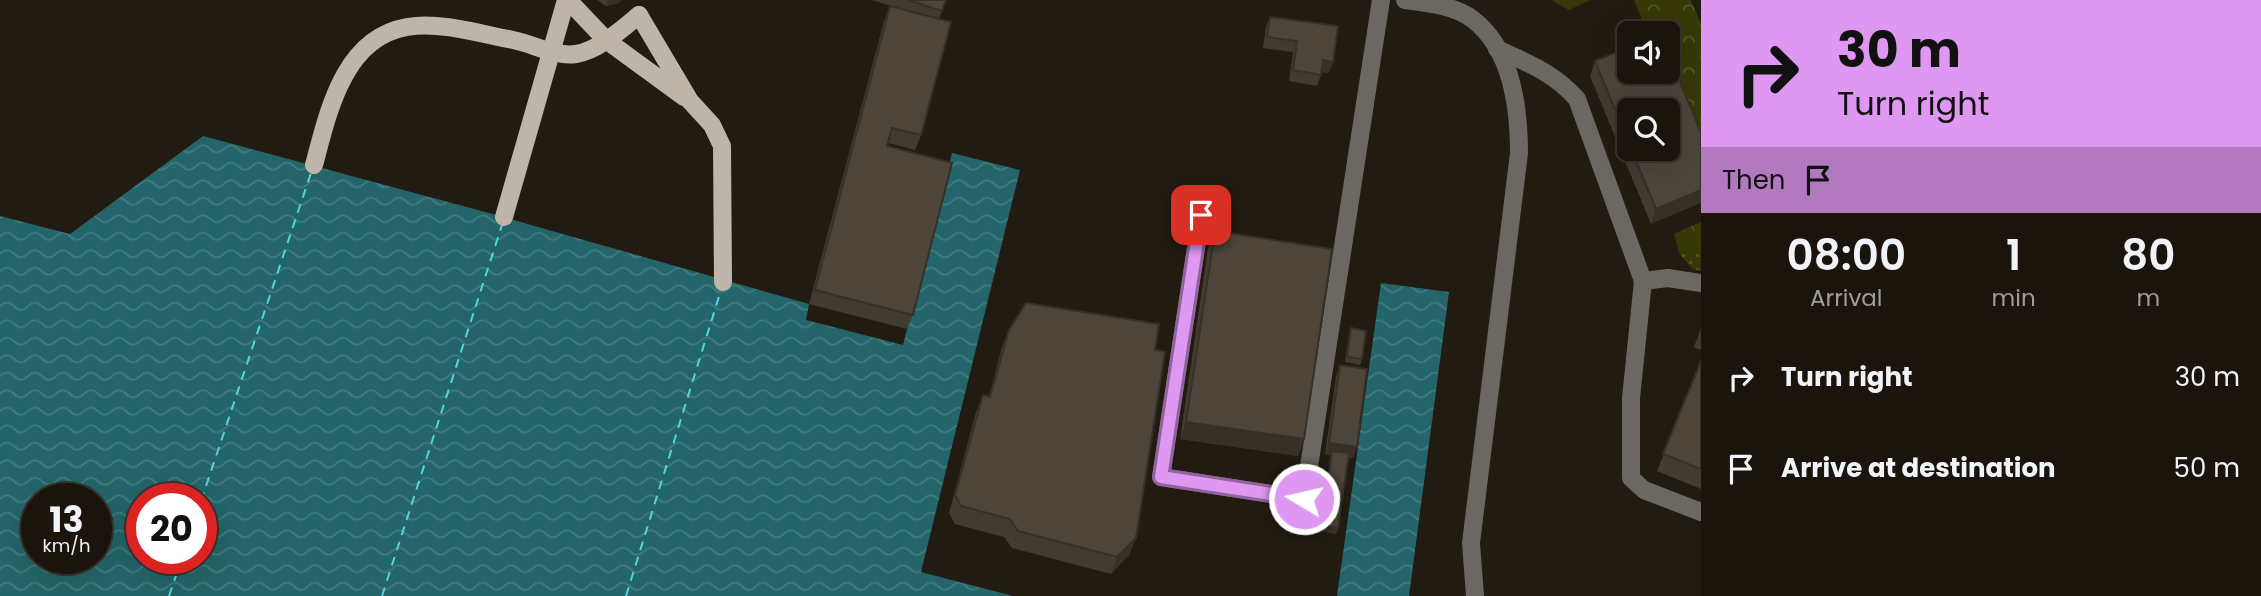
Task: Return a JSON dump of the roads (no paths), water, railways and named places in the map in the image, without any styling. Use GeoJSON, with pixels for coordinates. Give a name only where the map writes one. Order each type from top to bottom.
{"type":"FeatureCollection","features":[{"type":"Feature","properties":{"kind":"main road"},"geometry":{"type":"LineString","coordinates":[[567,0],[606,40],[690,101],[712,125],[722,146],[723,282]]}},
{"type":"Feature","properties":{"kind":"main road"},"geometry":{"type":"LineString","coordinates":[[504,218],[552,60],[567,0]]}},
{"type":"Feature","properties":{"kind":"main road"},"geometry":{"type":"LineString","coordinates":[[314,165],[335,92],[357,58],[380,38],[407,27],[438,27],[518,41],[552,60],[577,54],[606,40],[642,8],[690,101]]}},
{"type":"Feature","properties":{"kind":"lane"},"geometry":{"type":"LineString","coordinates":[[1201,215],[1161,477],[1304,499],[1381,0]]}},
{"type":"Feature","properties":{"kind":"lane"},"geometry":{"type":"LineString","coordinates":[[1405,0],[1438,5],[1469,16],[1497,49],[1512,84],[1519,153],[1471,543],[1475,596]]}},
{"type":"Feature","properties":{"kind":"lane"},"geometry":{"type":"LineString","coordinates":[[1497,49],[1552,75],[1577,99],[1643,281],[1631,398],[1631,478],[1644,490],[1701,512]]}},
{"type":"Feature","properties":{"kind":"lane"},"geometry":{"type":"LineString","coordinates":[[1643,281],[1668,278],[1701,284]]}},
{"type":"Feature","properties":{"kind":"water"},"geometry":{"type":"Polygon","coordinates":[[[203,136],[489,213],[809,304],[806,320],[903,345],[952,153],[1020,170],[921,572],[1013,596],[0,596],[0,216],[70,234],[203,136]]]}},
{"type":"Feature","properties":{"kind":"water"},"geometry":{"type":"Polygon","coordinates":[[[1381,283],[1449,292],[1409,596],[1337,596],[1381,283]]]}}]}
